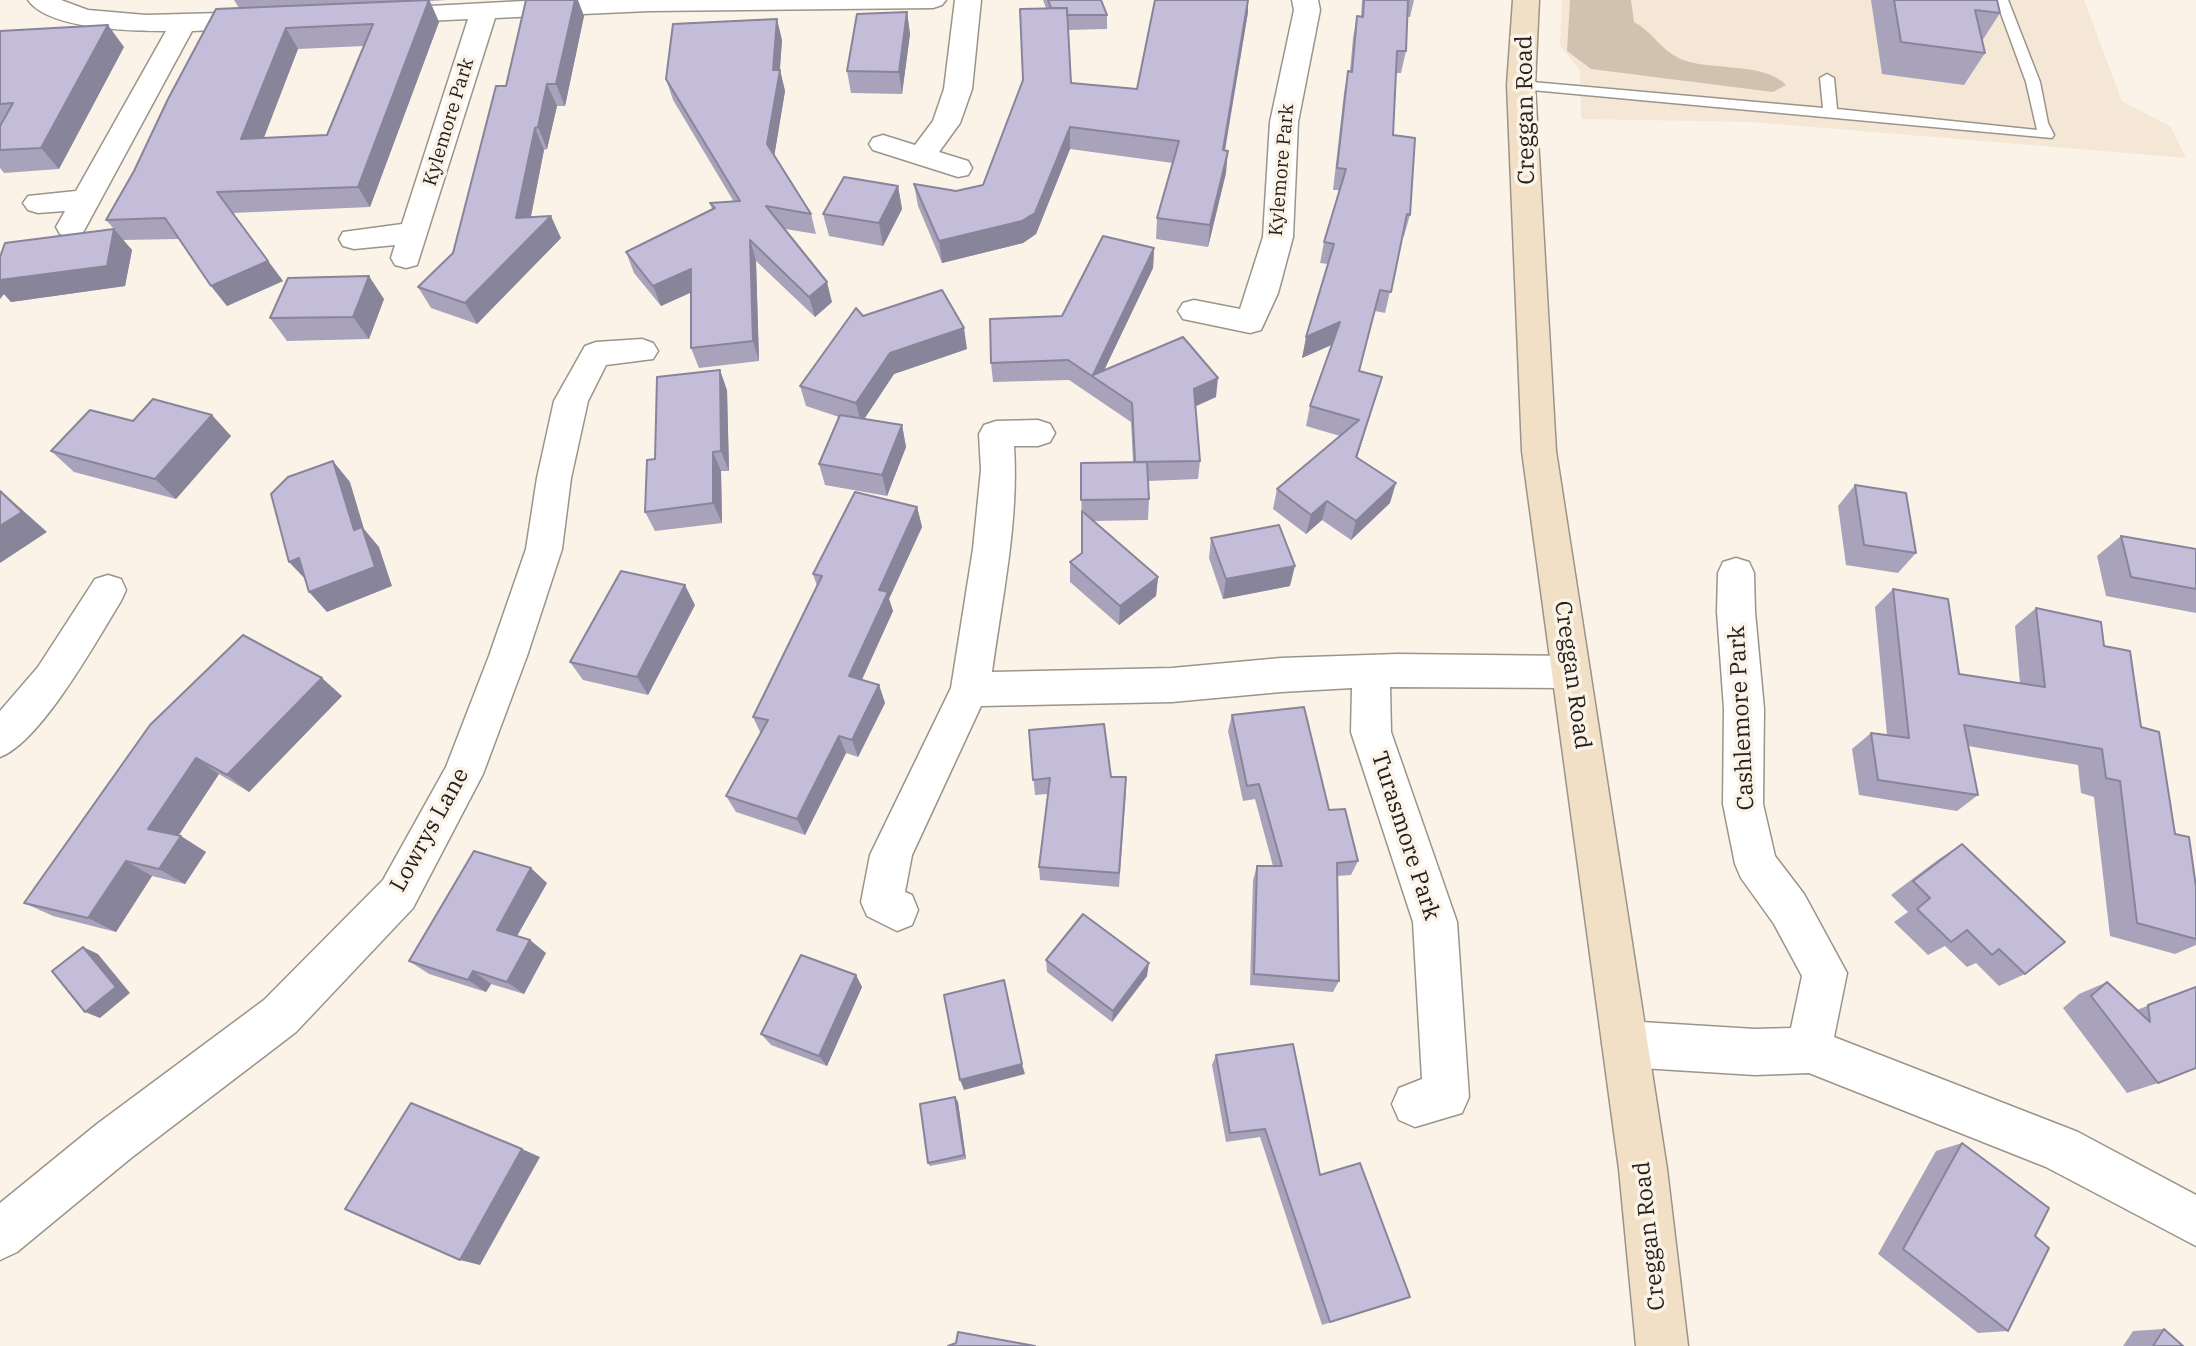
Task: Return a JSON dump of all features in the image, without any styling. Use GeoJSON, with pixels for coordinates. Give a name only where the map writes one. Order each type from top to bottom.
{"type":"FeatureCollection","features":[{"type":"Feature","properties":{"kind":"main road","name":"Creggan Road"},"geometry":{"type":"LineString","coordinates":[[1526,0],[1521,85],[1539,451],[1643,1169],[1662,1346]]}},
{"type":"Feature","properties":{"kind":"street"},"geometry":{"type":"LineString","coordinates":[[41,0],[74,16],[126,21],[184,23],[279,19]]}},
{"type":"Feature","properties":{"kind":"street"},"geometry":{"type":"LineString","coordinates":[[361,16],[649,3],[933,0]]}},
{"type":"Feature","properties":{"kind":"street"},"geometry":{"type":"LineString","coordinates":[[922,155],[946,123],[958,89],[968,0]]}},
{"type":"Feature","properties":{"kind":"street","name":"Kylemore Park"},"geometry":{"type":"LineString","coordinates":[[1194,310],[1250,322],[1262,293],[1278,237],[1284,122],[1307,10],[1305,0]]}},
{"type":"Feature","properties":{"kind":"street","name":"Kylemore Park"},"geometry":{"type":"LineString","coordinates":[[354,239],[410,246],[484,10]]}},
{"type":"Feature","properties":{"kind":"street"},"geometry":{"type":"LineString","coordinates":[[71,227],[184,23]]}},
{"type":"Feature","properties":{"kind":"street"},"geometry":{"type":"LineString","coordinates":[[883,144],[958,168]]}},
{"type":"Feature","properties":{"kind":"street"},"geometry":{"type":"LineString","coordinates":[[38,203],[84,200]]}},
{"type":"Feature","properties":{"kind":"street","name":"Lowrys Lane"},"geometry":{"type":"LineString","coordinates":[[0,1235],[114,1141],[279,1016],[398,894],[463,774],[508,656],[544,550],[554,478],[571,401],[596,354],[642,351]]}},
{"type":"Feature","properties":{"kind":"street"},"geometry":{"type":"LineString","coordinates":[[897,909],[882,902],[891,855],[970,689],[991,549],[998,470],[996,435],[1038,433]]}},
{"type":"Feature","properties":{"kind":"street","name":"Cashlemore Park"},"geometry":{"type":"LineString","coordinates":[[1737,573],[1736,612],[1744,709],[1743,804],[1756,864],[1789,909],[1825,973],[1809,1050]]}},
{"type":"Feature","properties":{"kind":"street"},"geometry":{"type":"LineString","coordinates":[[0,739],[52,678],[108,590]]}},
{"type":"Feature","properties":{"kind":"street"},"geometry":{"type":"LineString","coordinates":[[970,689],[1172,685],[1282,675],[1371,671],[1571,672]]}},
{"type":"Feature","properties":{"kind":"street","name":"Turasmore Park"},"geometry":{"type":"LineString","coordinates":[[1371,671],[1371,732],[1435,922],[1446,1097],[1415,1104]]}},
{"type":"Feature","properties":{"kind":"street"},"geometry":{"type":"LineString","coordinates":[[1625,1044],[1755,1052],[1809,1050],[2061,1149],[2196,1222]]}},
{"type":"Feature","properties":{"kind":"lane"},"geometry":{"type":"LineString","coordinates":[[1521,85],[2047,135],[2041,123],[2033,82],[2002,0]]}},
{"type":"Feature","properties":{"kind":"lane"},"geometry":{"type":"LineString","coordinates":[[1827,78],[1830,113]]}},
{"type":"Feature","properties":{"kind":"shaded area"},"geometry":{"type":"Polygon","coordinates":[[[1562,0],[2084,0],[2122,101],[2171,127],[2186,158],[1752,122],[1581,119],[1580,70],[1560,46],[1562,0]]]}},
{"type":"Feature","properties":{"kind":"shaded area"},"geometry":{"type":"Polygon","coordinates":[[[1570,0],[1631,0],[1634,22],[1677,57],[1698,64],[1766,73],[1786,85],[1773,92],[1591,69],[1567,51],[1570,0]]]}},
{"type":"Feature","properties":{"kind":"building"},"geometry":{"type":"Polygon","coordinates":[[[429,0],[358,187],[217,192],[268,261],[211,286],[165,218],[106,220],[134,171],[168,99],[216,9],[429,0]],[[373,24],[286,28],[241,139],[327,135],[373,24]]]}},
{"type":"Feature","properties":{"kind":"building"},"geometry":{"type":"Polygon","coordinates":[[[526,0],[575,0],[556,84],[547,84],[538,127],[535,128],[516,218],[551,216],[465,303],[418,287],[453,253],[496,86],[506,86],[526,0]]]}},
{"type":"Feature","properties":{"kind":"building"},"geometry":{"type":"Polygon","coordinates":[[[1048,0],[1101,0],[1107,15],[1067,15],[1067,8],[1051,8],[1048,0]]]}},
{"type":"Feature","properties":{"kind":"building"},"geometry":{"type":"Polygon","coordinates":[[[1155,0],[1248,0],[1223,150],[1228,151],[1210,225],[1157,218],[1179,141],[1070,127],[1035,213],[1022,221],[939,241],[914,184],[956,191],[983,185],[1023,80],[1020,9],[1067,8],[1071,83],[1137,89],[1155,0]]]}},
{"type":"Feature","properties":{"kind":"building"},"geometry":{"type":"Polygon","coordinates":[[[1364,0],[1408,0],[1406,51],[1397,51],[1393,135],[1415,138],[1410,215],[1407,214],[1391,292],[1380,290],[1359,371],[1382,377],[1356,457],[1396,483],[1356,521],[1327,501],[1311,515],[1277,489],[1359,420],[1310,406],[1340,322],[1306,337],[1334,244],[1324,242],[1346,169],[1337,168],[1348,71],[1352,72],[1357,16],[1363,17],[1364,0]]]}},
{"type":"Feature","properties":{"kind":"building"},"geometry":{"type":"Polygon","coordinates":[[[1894,0],[1997,0],[2000,13],[1975,10],[1985,53],[1901,42],[1894,0]]]}},
{"type":"Feature","properties":{"kind":"building"},"geometry":{"type":"Polygon","coordinates":[[[907,12],[899,72],[847,71],[857,14],[907,12]]]}},
{"type":"Feature","properties":{"kind":"building"},"geometry":{"type":"Polygon","coordinates":[[[777,19],[773,70],[780,70],[767,144],[811,214],[766,206],[827,282],[809,297],[750,240],[753,341],[691,348],[691,269],[653,286],[626,252],[715,208],[710,203],[740,201],[666,79],[673,24],[777,19]]]}},
{"type":"Feature","properties":{"kind":"building"},"geometry":{"type":"Polygon","coordinates":[[[108,25],[41,148],[0,150],[0,126],[13,103],[0,104],[0,31],[108,25]]]}},
{"type":"Feature","properties":{"kind":"building"},"geometry":{"type":"Polygon","coordinates":[[[844,177],[898,186],[879,223],[823,214],[844,177]]]}},
{"type":"Feature","properties":{"kind":"building"},"geometry":{"type":"Polygon","coordinates":[[[114,229],[107,266],[0,280],[0,257],[5,243],[114,229]]]}},
{"type":"Feature","properties":{"kind":"building"},"geometry":{"type":"Polygon","coordinates":[[[1103,236],[1154,248],[1093,375],[1183,337],[1218,378],[1194,389],[1200,461],[1135,462],[1132,403],[1068,360],[991,363],[990,319],[1062,316],[1103,236]]]}},
{"type":"Feature","properties":{"kind":"building"},"geometry":{"type":"Polygon","coordinates":[[[369,276],[353,317],[270,318],[288,278],[369,276]]]}},
{"type":"Feature","properties":{"kind":"building"},"geometry":{"type":"Polygon","coordinates":[[[942,290],[964,328],[890,353],[856,403],[800,386],[856,308],[863,316],[942,290]]]}},
{"type":"Feature","properties":{"kind":"building"},"geometry":{"type":"Polygon","coordinates":[[[720,370],[721,451],[713,452],[713,503],[645,512],[647,460],[655,459],[657,377],[720,370]]]}},
{"type":"Feature","properties":{"kind":"building"},"geometry":{"type":"Polygon","coordinates":[[[153,399],[212,415],[155,479],[51,451],[90,410],[133,421],[153,399]]]}},
{"type":"Feature","properties":{"kind":"building"},"geometry":{"type":"Polygon","coordinates":[[[840,415],[902,425],[882,475],[819,464],[840,415]]]}},
{"type":"Feature","properties":{"kind":"building"},"geometry":{"type":"Polygon","coordinates":[[[333,461],[354,530],[362,527],[375,567],[309,592],[299,558],[289,562],[271,494],[288,477],[333,461]]]}},
{"type":"Feature","properties":{"kind":"building"},"geometry":{"type":"Polygon","coordinates":[[[1147,462],[1149,499],[1081,500],[1081,463],[1147,462]]]}},
{"type":"Feature","properties":{"kind":"building"},"geometry":{"type":"Polygon","coordinates":[[[1855,485],[1906,493],[1916,553],[1864,545],[1855,485]]]}},
{"type":"Feature","properties":{"kind":"building"},"geometry":{"type":"Polygon","coordinates":[[[0,491],[22,512],[0,526],[0,491]]]}},
{"type":"Feature","properties":{"kind":"building"},"geometry":{"type":"Polygon","coordinates":[[[855,492],[917,507],[879,590],[888,592],[849,676],[879,685],[852,740],[839,736],[797,819],[726,796],[768,720],[753,717],[822,576],[813,574],[855,492]]]}},
{"type":"Feature","properties":{"kind":"building"},"geometry":{"type":"Polygon","coordinates":[[[1082,511],[1158,577],[1120,606],[1070,562],[1082,553],[1082,511]]]}},
{"type":"Feature","properties":{"kind":"building"},"geometry":{"type":"Polygon","coordinates":[[[1279,525],[1295,566],[1226,579],[1211,538],[1279,525]]]}},
{"type":"Feature","properties":{"kind":"building"},"geometry":{"type":"Polygon","coordinates":[[[2121,536],[2196,549],[2196,589],[2131,577],[2121,536]]]}},
{"type":"Feature","properties":{"kind":"building"},"geometry":{"type":"Polygon","coordinates":[[[621,571],[685,585],[637,677],[570,662],[621,571]]]}},
{"type":"Feature","properties":{"kind":"building"},"geometry":{"type":"Polygon","coordinates":[[[1893,589],[1948,599],[1959,674],[2045,687],[2036,608],[2101,622],[2104,646],[2130,651],[2141,727],[2159,732],[2175,834],[2189,837],[2196,887],[2196,939],[2137,923],[2120,781],[2106,778],[2102,749],[1964,725],[1978,795],[1878,780],[1871,733],[1909,738],[1893,589]]]}},
{"type":"Feature","properties":{"kind":"building"},"geometry":{"type":"Polygon","coordinates":[[[243,635],[322,678],[227,775],[196,758],[148,829],[181,836],[159,869],[126,861],[88,918],[24,903],[150,725],[243,635]]]}},
{"type":"Feature","properties":{"kind":"building"},"geometry":{"type":"Polygon","coordinates":[[[1304,707],[1329,810],[1345,809],[1358,861],[1337,863],[1339,981],[1254,974],[1257,866],[1282,866],[1259,784],[1247,786],[1232,715],[1304,707]]]}},
{"type":"Feature","properties":{"kind":"building"},"geometry":{"type":"Polygon","coordinates":[[[1104,724],[1111,777],[1126,777],[1119,873],[1039,867],[1050,778],[1033,780],[1029,730],[1104,724]]]}},
{"type":"Feature","properties":{"kind":"building"},"geometry":{"type":"Polygon","coordinates":[[[1962,844],[2065,942],[2025,974],[1999,949],[1992,955],[1967,930],[1951,942],[1917,909],[1930,898],[1913,881],[1962,844]]]}},
{"type":"Feature","properties":{"kind":"building"},"geometry":{"type":"Polygon","coordinates":[[[474,851],[531,868],[497,930],[530,940],[507,982],[473,971],[468,980],[409,961],[474,851]]]}},
{"type":"Feature","properties":{"kind":"building"},"geometry":{"type":"Polygon","coordinates":[[[1083,914],[1149,963],[1113,1011],[1046,960],[1083,914]]]}},
{"type":"Feature","properties":{"kind":"building"},"geometry":{"type":"Polygon","coordinates":[[[83,947],[116,987],[85,1012],[52,971],[83,947]]]}},
{"type":"Feature","properties":{"kind":"building"},"geometry":{"type":"Polygon","coordinates":[[[801,955],[856,975],[819,1056],[761,1034],[801,955]]]}},
{"type":"Feature","properties":{"kind":"building"},"geometry":{"type":"Polygon","coordinates":[[[1004,980],[1022,1064],[960,1080],[944,995],[1004,980]]]}},
{"type":"Feature","properties":{"kind":"building"},"geometry":{"type":"Polygon","coordinates":[[[2107,982],[2150,1022],[2148,1005],[2196,987],[2196,1068],[2158,1083],[2091,996],[2107,982]]]}},
{"type":"Feature","properties":{"kind":"building"},"geometry":{"type":"Polygon","coordinates":[[[1293,1044],[1320,1175],[1360,1163],[1410,1297],[1330,1322],[1265,1129],[1230,1133],[1216,1055],[1293,1044]]]}},
{"type":"Feature","properties":{"kind":"building"},"geometry":{"type":"Polygon","coordinates":[[[955,1097],[964,1155],[928,1163],[920,1104],[955,1097]]]}},
{"type":"Feature","properties":{"kind":"building"},"geometry":{"type":"Polygon","coordinates":[[[411,1103],[522,1149],[460,1260],[345,1209],[411,1103]]]}},
{"type":"Feature","properties":{"kind":"building"},"geometry":{"type":"Polygon","coordinates":[[[1962,1143],[2049,1208],[2035,1236],[2049,1248],[2008,1331],[1903,1249],[1962,1143]]]}},
{"type":"Feature","properties":{"kind":"building"},"geometry":{"type":"Polygon","coordinates":[[[2164,1329],[2183,1346],[2153,1346],[2164,1329]]]}},
{"type":"Feature","properties":{"kind":"building"},"geometry":{"type":"Polygon","coordinates":[[[958,1332],[1035,1346],[948,1346],[956,1343],[958,1332]]]}}]}
